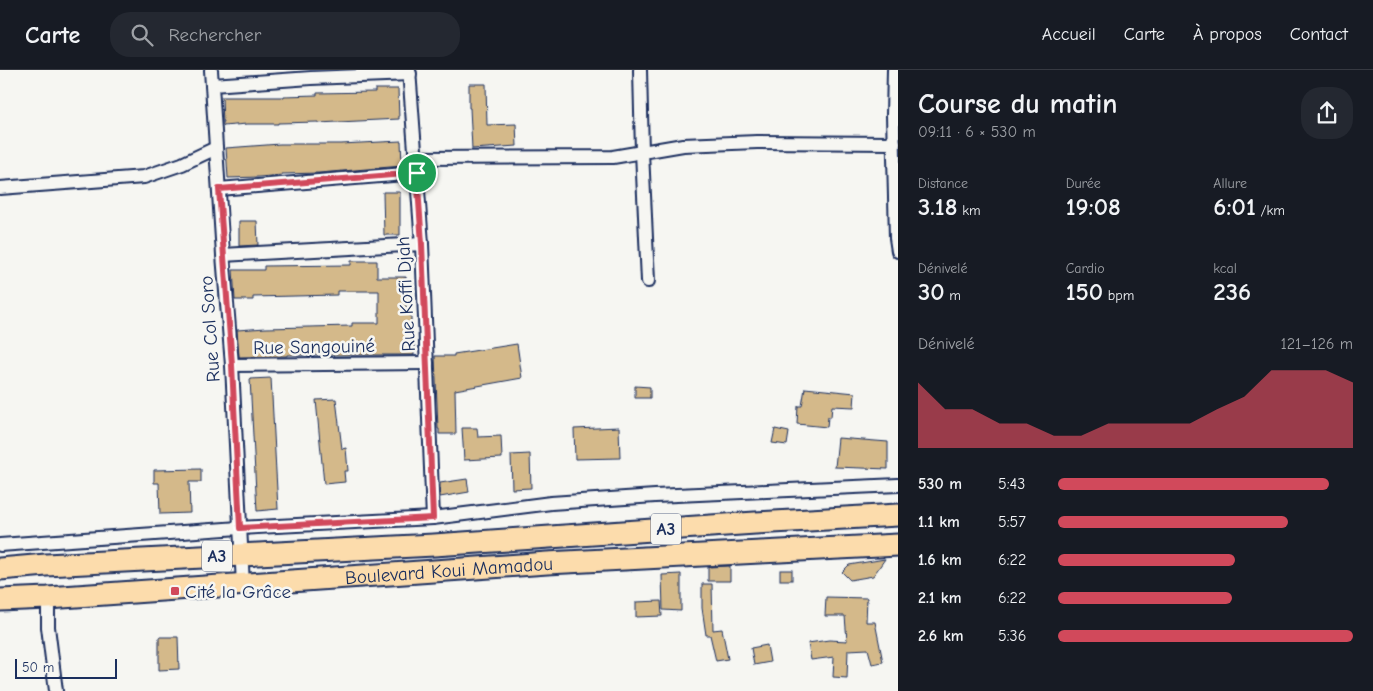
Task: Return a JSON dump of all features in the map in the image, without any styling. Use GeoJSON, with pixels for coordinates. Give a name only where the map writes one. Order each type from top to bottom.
{"type":"FeatureCollection","features":[{"type":"Feature","properties":{"kind":"main road","name":"Boulevard Koui Mamadou"},"geometry":{"type":"LineString","coordinates":[[0,569],[46,565],[434,546],[755,523],[898,515]]}},
{"type":"Feature","properties":{"kind":"main road","name":"Boulevard Koui Mamadou"},"geometry":{"type":"LineString","coordinates":[[0,600],[546,563],[898,545]]}},
{"type":"Feature","properties":{"kind":"main road"},"geometry":{"type":"LineString","coordinates":[[46,565],[48,598]]}},
{"type":"Feature","properties":{"kind":"street","name":"Rue Col Soro"},"geometry":{"type":"LineString","coordinates":[[211,70],[232,365],[243,585]]}},
{"type":"Feature","properties":{"kind":"street"},"geometry":{"type":"LineString","coordinates":[[640,70],[648,281]]}},
{"type":"Feature","properties":{"kind":"street"},"geometry":{"type":"LineString","coordinates":[[894,70],[896,238],[898,251]]}},
{"type":"Feature","properties":{"kind":"street"},"geometry":{"type":"LineString","coordinates":[[212,86],[311,74],[410,72]]}},
{"type":"Feature","properties":{"kind":"street","name":"Rue Koffi Djah"},"geometry":{"type":"LineString","coordinates":[[410,72],[422,244],[433,518]]}},
{"type":"Feature","properties":{"kind":"street"},"geometry":{"type":"LineString","coordinates":[[416,158],[613,157],[692,144],[757,142],[894,143]]}},
{"type":"Feature","properties":{"kind":"street"},"geometry":{"type":"LineString","coordinates":[[0,188],[144,177],[182,164],[216,148]]}},
{"type":"Feature","properties":{"kind":"street"},"geometry":{"type":"LineString","coordinates":[[219,189],[417,173]]}},
{"type":"Feature","properties":{"kind":"street"},"geometry":{"type":"LineString","coordinates":[[223,255],[422,244]]}},
{"type":"Feature","properties":{"kind":"street","name":"Rue Sangouiné"},"geometry":{"type":"LineString","coordinates":[[232,365],[426,363]]}},
{"type":"Feature","properties":{"kind":"street"},"geometry":{"type":"LineString","coordinates":[[0,545],[240,528],[433,518],[560,502],[898,485]]}},
{"type":"Feature","properties":{"kind":"street"},"geometry":{"type":"LineString","coordinates":[[48,598],[48,627],[56,691]]}},
{"type":"Feature","properties":{"kind":"building"},"geometry":{"type":"Polygon","coordinates":[[[469,84],[486,84],[487,125],[516,124],[517,146],[472,149],[469,84]]]}},
{"type":"Feature","properties":{"kind":"building"},"geometry":{"type":"Polygon","coordinates":[[[375,89],[398,89],[399,119],[223,126],[222,97],[284,97],[317,95],[317,93],[375,92],[375,89]]]}},
{"type":"Feature","properties":{"kind":"building"},"geometry":{"type":"Polygon","coordinates":[[[401,141],[402,166],[228,178],[226,148],[280,144],[341,144],[401,141]]]}},
{"type":"Feature","properties":{"kind":"building"},"geometry":{"type":"Polygon","coordinates":[[[383,192],[400,192],[400,235],[384,235],[383,192]]]}},
{"type":"Feature","properties":{"kind":"building"},"geometry":{"type":"Polygon","coordinates":[[[239,221],[257,221],[258,245],[239,246],[239,221]]]}},
{"type":"Feature","properties":{"kind":"building"},"geometry":{"type":"Polygon","coordinates":[[[351,261],[377,261],[377,277],[406,277],[406,307],[409,307],[409,316],[411,316],[411,340],[414,340],[414,355],[239,357],[237,330],[352,326],[352,323],[379,323],[379,291],[337,291],[337,295],[253,297],[253,300],[235,300],[233,270],[264,270],[264,266],[351,265],[351,261]]]}},
{"type":"Feature","properties":{"kind":"building"},"geometry":{"type":"Polygon","coordinates":[[[517,344],[522,378],[455,390],[456,434],[439,434],[435,356],[454,356],[454,354],[517,344]]]}},
{"type":"Feature","properties":{"kind":"building"},"geometry":{"type":"Polygon","coordinates":[[[271,378],[278,509],[257,511],[250,379],[271,378]]]}},
{"type":"Feature","properties":{"kind":"building"},"geometry":{"type":"Polygon","coordinates":[[[635,386],[650,387],[650,398],[635,398],[635,386]]]}},
{"type":"Feature","properties":{"kind":"building"},"geometry":{"type":"Polygon","coordinates":[[[805,388],[855,393],[854,407],[832,406],[831,417],[828,417],[827,427],[797,424],[798,406],[802,406],[805,388]]]}},
{"type":"Feature","properties":{"kind":"building"},"geometry":{"type":"Polygon","coordinates":[[[336,399],[342,449],[346,448],[348,471],[344,471],[345,482],[324,484],[316,400],[336,399]]]}},
{"type":"Feature","properties":{"kind":"building"},"geometry":{"type":"Polygon","coordinates":[[[619,427],[620,458],[575,459],[574,429],[619,427]]]}},
{"type":"Feature","properties":{"kind":"building"},"geometry":{"type":"Polygon","coordinates":[[[462,428],[477,428],[478,437],[501,436],[502,458],[464,460],[462,428]]]}},
{"type":"Feature","properties":{"kind":"building"},"geometry":{"type":"Polygon","coordinates":[[[775,429],[789,432],[787,445],[772,443],[775,429]]]}},
{"type":"Feature","properties":{"kind":"building"},"geometry":{"type":"Polygon","coordinates":[[[838,438],[888,442],[888,469],[835,467],[838,438]]]}},
{"type":"Feature","properties":{"kind":"building"},"geometry":{"type":"Polygon","coordinates":[[[530,454],[531,488],[512,489],[511,455],[530,454]]]}},
{"type":"Feature","properties":{"kind":"building"},"geometry":{"type":"Polygon","coordinates":[[[201,469],[201,482],[189,482],[190,513],[160,514],[159,483],[154,483],[154,470],[201,469]]]}},
{"type":"Feature","properties":{"kind":"building"},"geometry":{"type":"Polygon","coordinates":[[[467,479],[469,492],[440,497],[440,483],[467,479]]]}},
{"type":"Feature","properties":{"kind":"building"},"geometry":{"type":"Polygon","coordinates":[[[885,559],[873,576],[850,580],[842,572],[849,565],[885,559]]]}},
{"type":"Feature","properties":{"kind":"building"},"geometry":{"type":"Polygon","coordinates":[[[730,566],[730,581],[708,581],[708,567],[730,566]]]}},
{"type":"Feature","properties":{"kind":"building"},"geometry":{"type":"Polygon","coordinates":[[[780,570],[792,570],[792,580],[780,580],[780,570]]]}},
{"type":"Feature","properties":{"kind":"building"},"geometry":{"type":"Polygon","coordinates":[[[681,574],[681,611],[663,610],[662,575],[681,574]]]}},
{"type":"Feature","properties":{"kind":"building"},"geometry":{"type":"Polygon","coordinates":[[[702,584],[712,584],[713,630],[722,629],[728,659],[716,661],[710,635],[706,635],[702,608],[702,584]]]}},
{"type":"Feature","properties":{"kind":"building"},"geometry":{"type":"Polygon","coordinates":[[[826,597],[867,598],[866,622],[875,622],[883,662],[872,664],[868,649],[848,650],[847,678],[833,677],[834,657],[811,660],[808,643],[829,640],[847,641],[845,616],[825,616],[826,597]]]}},
{"type":"Feature","properties":{"kind":"building"},"geometry":{"type":"Polygon","coordinates":[[[661,601],[662,616],[636,617],[636,602],[661,601]]]}},
{"type":"Feature","properties":{"kind":"building"},"geometry":{"type":"Polygon","coordinates":[[[159,637],[178,637],[179,669],[159,670],[159,637]]]}},
{"type":"Feature","properties":{"kind":"building"},"geometry":{"type":"Polygon","coordinates":[[[767,645],[770,662],[754,665],[751,648],[767,645]]]}},
{"type":"Feature","properties":{"kind":"place","name":"Cité la Grâce"},"geometry":{"type":"Point","coordinates":[175,591]}},
{"type":"Feature","properties":{"kind":"route"},"geometry":{"type":"LineString","coordinates":[[417,173],[422,244],[433,518],[240,528],[232,365],[219,189],[417,173]]}}]}
